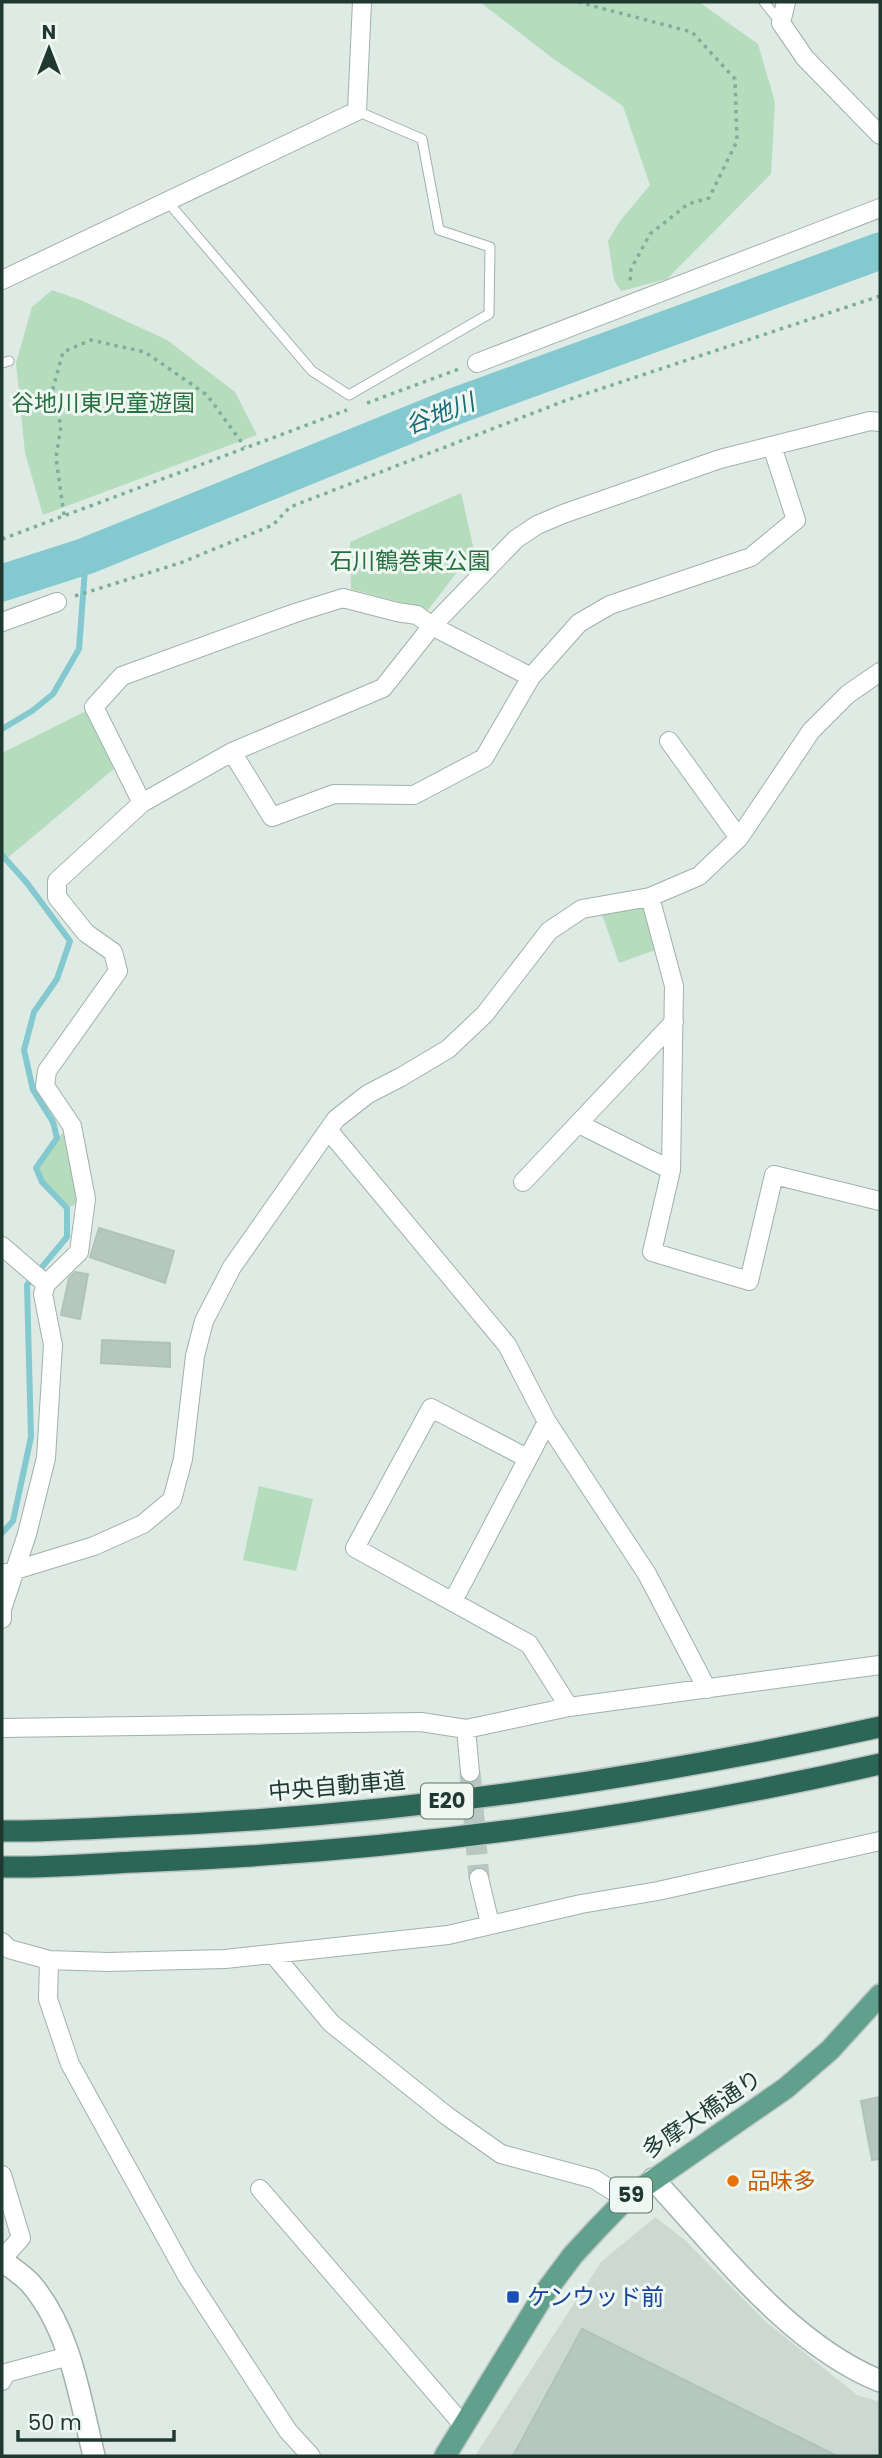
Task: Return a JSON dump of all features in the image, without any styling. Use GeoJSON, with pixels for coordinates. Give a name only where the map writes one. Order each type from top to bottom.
{"type":"FeatureCollection","features":[{"type":"Feature","properties":{"kind":"highway","name":"中央自動車道"},"geometry":{"type":"LineString","coordinates":[[5,1831],[228,1823],[396,1808],[580,1784],[775,1750],[880,1727]]}},
{"type":"Feature","properties":{"kind":"highway","name":"E20"},"geometry":{"type":"LineString","coordinates":[[5,1867],[222,1858],[405,1843],[585,1819],[780,1787],[880,1764]]}},
{"type":"Feature","properties":{"kind":"main road","name":"多摩大橋通り"},"geometry":{"type":"LineString","coordinates":[[445,2456],[546,2291],[573,2255],[626,2199],[786,2088],[830,2050],[880,1995]]}},
{"type":"Feature","properties":{"kind":"street"},"geometry":{"type":"LineString","coordinates":[[2,280],[357,111],[362,2]]}},
{"type":"Feature","properties":{"kind":"street"},"geometry":{"type":"LineString","coordinates":[[786,2],[781,23],[805,58],[880,135]]}},
{"type":"Feature","properties":{"kind":"street"},"geometry":{"type":"LineString","coordinates":[[477,363],[880,208]]}},
{"type":"Feature","properties":{"kind":"street"},"geometry":{"type":"LineString","coordinates":[[43,1282],[79,1252],[86,1199],[72,1126],[45,1086],[47,1071],[118,971],[113,953],[86,933],[57,897],[57,880],[142,803],[232,752],[383,688],[432,626],[516,539],[537,525],[720,459],[870,421],[880,422]]}},
{"type":"Feature","properties":{"kind":"street"},"geometry":{"type":"LineString","coordinates":[[232,752],[272,817],[334,794],[414,795],[484,758],[531,677],[579,623],[610,605],[751,558],[796,520],[772,446]]}},
{"type":"Feature","properties":{"kind":"street"},"geometry":{"type":"LineString","coordinates":[[142,803],[94,707],[122,676],[295,613],[343,598],[417,615],[432,626],[531,677]]}},
{"type":"Feature","properties":{"kind":"street"},"geometry":{"type":"LineString","coordinates":[[2,622],[63,600]]}},
{"type":"Feature","properties":{"kind":"street"},"geometry":{"type":"LineString","coordinates":[[8,1573],[94,1546],[143,1524],[172,1500],[183,1459],[195,1356],[204,1321],[232,1266],[336,1119],[368,1094],[448,1049],[485,1014],[549,931],[582,909],[650,897],[699,876],[738,838],[811,731],[848,694],[880,672]]}},
{"type":"Feature","properties":{"kind":"street"},"geometry":{"type":"LineString","coordinates":[[669,741],[738,838]]}},
{"type":"Feature","properties":{"kind":"street"},"geometry":{"type":"LineString","coordinates":[[650,897],[674,986],[671,1170],[652,1252],[750,1281],[775,1175],[880,1201]]}},
{"type":"Feature","properties":{"kind":"street"},"geometry":{"type":"LineString","coordinates":[[523,1182],[674,1022]]}},
{"type":"Feature","properties":{"kind":"street"},"geometry":{"type":"LineString","coordinates":[[579,1124],[671,1170]]}},
{"type":"Feature","properties":{"kind":"street"},"geometry":{"type":"LineString","coordinates":[[329,1131],[507,1345],[547,1422],[648,1574],[707,1689]]}},
{"type":"Feature","properties":{"kind":"street"},"geometry":{"type":"LineString","coordinates":[[2,1246],[43,1282],[53,1345],[46,1458],[8,1573],[2,1619]]}},
{"type":"Feature","properties":{"kind":"street"},"geometry":{"type":"LineString","coordinates":[[527,1458],[431,1408],[355,1548],[529,1644],[569,1707]]}},
{"type":"Feature","properties":{"kind":"street"},"geometry":{"type":"LineString","coordinates":[[453,1601],[547,1422]]}},
{"type":"Feature","properties":{"kind":"street"},"geometry":{"type":"LineString","coordinates":[[2,1728],[421,1722],[466,1729],[569,1707],[880,1665]]}},
{"type":"Feature","properties":{"kind":"street"},"geometry":{"type":"LineString","coordinates":[[466,1729],[470,1772]]}},
{"type":"Feature","properties":{"kind":"street"},"geometry":{"type":"LineString","coordinates":[[2,1942],[9,1949],[49,1960],[186,1960],[274,1955],[448,1935],[880,1841]]}},
{"type":"Feature","properties":{"kind":"street"},"geometry":{"type":"LineString","coordinates":[[479,1878],[490,1924]]}},
{"type":"Feature","properties":{"kind":"street"},"geometry":{"type":"LineString","coordinates":[[274,1955],[331,2023],[447,2116],[501,2154],[594,2179],[626,2199]]}},
{"type":"Feature","properties":{"kind":"street"},"geometry":{"type":"LineString","coordinates":[[49,1960],[48,1999],[70,2064],[187,2276],[288,2431],[311,2456]]}},
{"type":"Feature","properties":{"kind":"street"},"geometry":{"type":"LineString","coordinates":[[2,2175],[21,2238],[2,2260],[30,2283],[50,2313],[69,2356],[94,2456]]}},
{"type":"Feature","properties":{"kind":"street"},"geometry":{"type":"LineString","coordinates":[[653,2179],[776,2313],[855,2371],[880,2381]]}},
{"type":"Feature","properties":{"kind":"street"},"geometry":{"type":"LineString","coordinates":[[260,2189],[464,2426]]}},
{"type":"Feature","properties":{"kind":"street"},"geometry":{"type":"LineString","coordinates":[[2,2381],[6,2373],[69,2356]]}},
{"type":"Feature","properties":{"kind":"lane"},"geometry":{"type":"LineString","coordinates":[[764,2],[781,23]]}},
{"type":"Feature","properties":{"kind":"lane"},"geometry":{"type":"LineString","coordinates":[[167,201],[312,371],[349,395],[489,314],[490,247],[439,230],[422,139],[357,111]]}},
{"type":"Feature","properties":{"kind":"path"},"geometry":{"type":"LineString","coordinates":[[578,2],[692,32],[735,79],[737,141],[709,198],[688,204],[650,234],[631,269],[631,305]]}},
{"type":"Feature","properties":{"kind":"path"},"geometry":{"type":"LineString","coordinates":[[63,600],[180,563],[273,525],[290,507],[567,400],[880,296]]}},
{"type":"Feature","properties":{"kind":"path"},"geometry":{"type":"LineString","coordinates":[[64,515],[56,458],[61,426],[52,392],[63,352],[91,340],[145,352],[207,395],[245,447]]}},
{"type":"Feature","properties":{"kind":"path"},"geometry":{"type":"LineString","coordinates":[[363,404],[477,363]]}},
{"type":"Feature","properties":{"kind":"path"},"geometry":{"type":"LineString","coordinates":[[2,539],[350,409]]}},
{"type":"Feature","properties":{"kind":"shaded area"},"geometry":{"type":"Polygon","coordinates":[[[655,2217],[685,2240],[765,2321],[857,2395],[880,2402],[880,2456],[475,2456],[601,2262],[655,2217]]]}},
{"type":"Feature","properties":{"kind":"green space"},"geometry":{"type":"Polygon","coordinates":[[[480,2],[699,2],[758,44],[775,102],[771,174],[667,279],[621,291],[614,280],[608,241],[620,221],[650,185],[623,106],[555,60],[480,2]]]}},
{"type":"Feature","properties":{"kind":"green space","name":"谷地川東児童遊園"},"geometry":{"type":"Polygon","coordinates":[[[52,290],[83,301],[167,340],[235,392],[257,435],[43,515],[25,453],[16,363],[32,307],[52,290]]]}},
{"type":"Feature","properties":{"kind":"green space","name":"石川鶴巻東公園"},"geometry":{"type":"Polygon","coordinates":[[[461,493],[474,550],[428,610],[351,589],[350,542],[461,493]]]}},
{"type":"Feature","properties":{"kind":"green space"},"geometry":{"type":"Polygon","coordinates":[[[94,707],[121,763],[5,860],[2,855],[2,753],[94,707]]]}},
{"type":"Feature","properties":{"kind":"green space"},"geometry":{"type":"Polygon","coordinates":[[[650,897],[664,947],[619,963],[599,906],[650,897]]]}},
{"type":"Feature","properties":{"kind":"green space"},"geometry":{"type":"Polygon","coordinates":[[[72,1126],[86,1199],[67,1208],[42,1182],[36,1168],[57,1138],[72,1126]]]}},
{"type":"Feature","properties":{"kind":"green space"},"geometry":{"type":"Polygon","coordinates":[[[259,1486],[313,1499],[296,1571],[243,1560],[259,1486]]]}},
{"type":"Feature","properties":{"kind":"building"},"geometry":{"type":"Polygon","coordinates":[[[99,1228],[174,1251],[165,1283],[90,1257],[99,1228]]]}},
{"type":"Feature","properties":{"kind":"building"},"geometry":{"type":"Polygon","coordinates":[[[75,1272],[88,1274],[80,1319],[61,1315],[69,1278],[75,1272]]]}},
{"type":"Feature","properties":{"kind":"building"},"geometry":{"type":"Polygon","coordinates":[[[102,1340],[170,1343],[170,1367],[101,1363],[102,1340]]]}},
{"type":"Feature","properties":{"kind":"building"},"geometry":{"type":"Polygon","coordinates":[[[880,2097],[880,2159],[872,2160],[861,2101],[880,2097]]]}},
{"type":"Feature","properties":{"kind":"building"},"geometry":{"type":"Polygon","coordinates":[[[582,2329],[837,2456],[513,2456],[582,2329]]]}},
{"type":"Feature","properties":{"kind":"waterway","name":"谷地川"},"geometry":{"type":"LineString","coordinates":[[2,583],[86,556],[453,407],[880,251]]}},
{"type":"Feature","properties":{"kind":"waterway"},"geometry":{"type":"LineString","coordinates":[[2,729],[32,711],[53,694],[79,649],[86,556]]}},
{"type":"Feature","properties":{"kind":"waterway"},"geometry":{"type":"LineString","coordinates":[[2,855],[27,883],[70,941],[57,979],[34,1012],[24,1050],[33,1090],[53,1122],[57,1138],[36,1168],[42,1182],[67,1208],[67,1237],[27,1285],[31,1437],[13,1521],[2,1533]]}},
{"type":"Feature","properties":{"kind":"tunnel"},"geometry":{"type":"LineString","coordinates":[[470,1772],[479,1878]]}},
{"type":"Feature","properties":{"kind":"place","name":"品味多"},"geometry":{"type":"Point","coordinates":[733,2181]}},
{"type":"Feature","properties":{"kind":"place","name":"ケンウッド前"},"geometry":{"type":"Point","coordinates":[513,2297]}}]}
